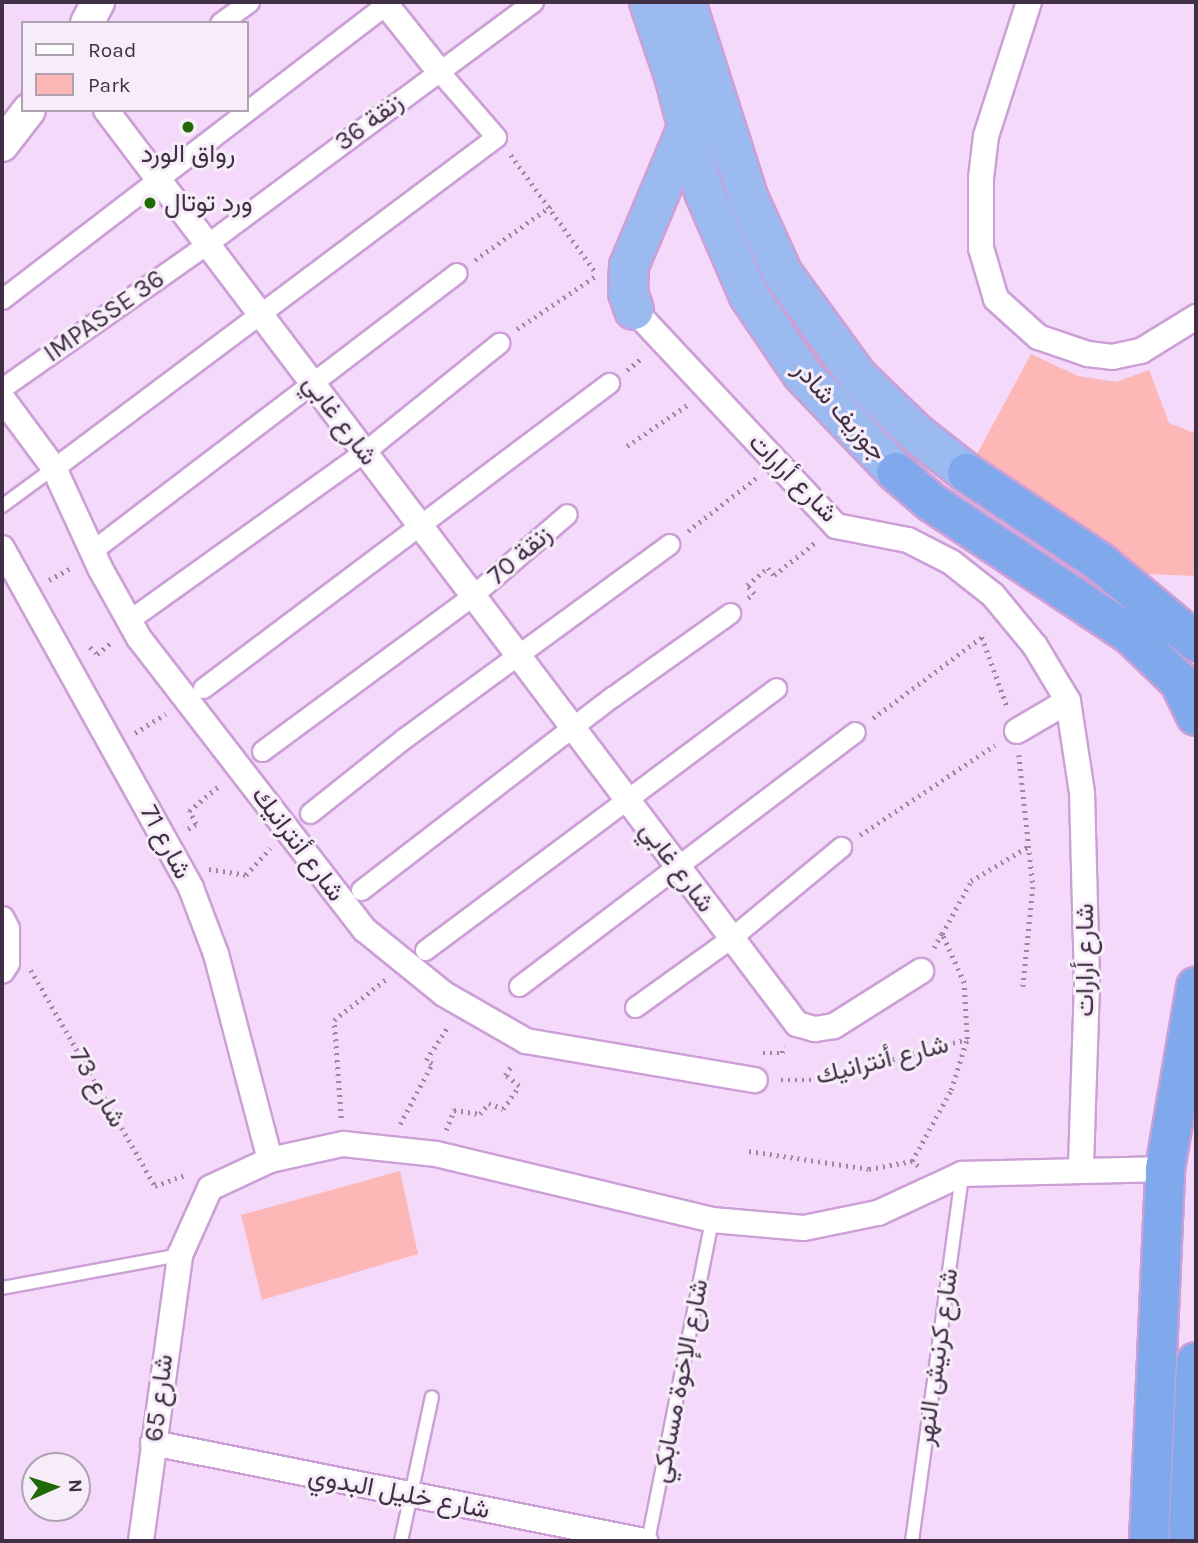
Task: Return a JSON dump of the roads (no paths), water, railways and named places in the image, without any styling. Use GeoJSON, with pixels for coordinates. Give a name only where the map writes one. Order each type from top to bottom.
{"type":"FeatureCollection","features":[{"type":"Feature","properties":{"kind":"highway","name":"جوزيف شادر"},"geometry":{"type":"LineString","coordinates":[[649,2],[704,192],[749,296],[802,374],[896,471],[931,502],[1131,635],[1168,668],[1195,712]]}},
{"type":"Feature","properties":{"kind":"highway","name":"جوزيف شادر"},"geometry":{"type":"LineString","coordinates":[[686,2],[750,200],[783,274],[858,377],[916,433],[967,473],[1100,562],[1196,642]]}},
{"type":"Feature","properties":{"kind":"highway"},"geometry":{"type":"LineString","coordinates":[[634,310],[628,293],[629,267],[687,128]]}},
{"type":"Feature","properties":{"kind":"highway"},"geometry":{"type":"LineString","coordinates":[[1149,1541],[1165,1169],[1196,987]]}},
{"type":"Feature","properties":{"kind":"highway"},"geometry":{"type":"LineString","coordinates":[[1188,1541],[1196,1362]]}},
{"type":"Feature","properties":{"kind":"street"},"geometry":{"type":"LineString","coordinates":[[88,21],[98,2]]}},
{"type":"Feature","properties":{"kind":"street"},"geometry":{"type":"LineString","coordinates":[[223,21],[248,2]]}},
{"type":"Feature","properties":{"kind":"street","name":"زنقة 36"},"geometry":{"type":"LineString","coordinates":[[207,244],[533,2]]}},
{"type":"Feature","properties":{"kind":"street"},"geometry":{"type":"LineString","coordinates":[[1029,2],[986,136],[981,178],[981,248],[996,299],[1038,337],[1088,354],[1112,357],[1141,351],[1196,317]]}},
{"type":"Feature","properties":{"kind":"street"},"geometry":{"type":"LineString","coordinates":[[54,468],[496,137],[438,71],[387,3],[248,110]]}},
{"type":"Feature","properties":{"kind":"street"},"geometry":{"type":"LineString","coordinates":[[3,142],[27,112]]}},
{"type":"Feature","properties":{"kind":"street","name":"شارع غابي"},"geometry":{"type":"LineString","coordinates":[[108,112],[781,1005]]}},
{"type":"Feature","properties":{"kind":"street"},"geometry":{"type":"LineString","coordinates":[[2,299],[245,112]]}},
{"type":"Feature","properties":{"kind":"street","name":"IMPASSE 36"},"geometry":{"type":"LineString","coordinates":[[2,388],[207,244]]}},
{"type":"Feature","properties":{"kind":"street"},"geometry":{"type":"LineString","coordinates":[[97,560],[457,273]]}},
{"type":"Feature","properties":{"kind":"street","name":"شارع أرارات"},"geometry":{"type":"LineString","coordinates":[[634,310],[835,526],[908,541],[951,562],[1018,622],[1068,701],[1082,792],[1087,985],[1081,1169]]}},
{"type":"Feature","properties":{"kind":"street"},"geometry":{"type":"LineString","coordinates":[[134,629],[364,452],[499,343]]}},
{"type":"Feature","properties":{"kind":"street"},"geometry":{"type":"LineString","coordinates":[[195,694],[609,383]]}},
{"type":"Feature","properties":{"kind":"street","name":"شارع أنترانيك"},"geometry":{"type":"LineString","coordinates":[[2,398],[54,468],[97,560],[134,629],[195,694],[240,768],[365,930],[415,957],[463,1004],[526,1041],[755,1080]]}},
{"type":"Feature","properties":{"kind":"street","name":"زنقة 70"},"geometry":{"type":"LineString","coordinates":[[262,751],[472,596],[568,514]]}},
{"type":"Feature","properties":{"kind":"street"},"geometry":{"type":"LineString","coordinates":[[310,813],[669,544]]}},
{"type":"Feature","properties":{"kind":"street","name":"شارع 71"},"geometry":{"type":"LineString","coordinates":[[2,548],[191,888],[216,954],[270,1160]]}},
{"type":"Feature","properties":{"kind":"street"},"geometry":{"type":"LineString","coordinates":[[361,890],[730,613]]}},
{"type":"Feature","properties":{"kind":"street"},"geometry":{"type":"LineString","coordinates":[[415,957],[776,688]]}},
{"type":"Feature","properties":{"kind":"street"},"geometry":{"type":"LineString","coordinates":[[1017,731],[1068,701]]}},
{"type":"Feature","properties":{"kind":"street"},"geometry":{"type":"LineString","coordinates":[[519,986],[855,732]]}},
{"type":"Feature","properties":{"kind":"street"},"geometry":{"type":"LineString","coordinates":[[635,1007],[731,938],[841,847]]}},
{"type":"Feature","properties":{"kind":"street"},"geometry":{"type":"LineString","coordinates":[[2,971],[7,963],[5,924]]}},
{"type":"Feature","properties":{"kind":"street","name":"شارع أنترانيك"},"geometry":{"type":"LineString","coordinates":[[781,1005],[807,1028],[834,1027],[921,971]]}},
{"type":"Feature","properties":{"kind":"street"},"geometry":{"type":"LineString","coordinates":[[270,1160],[343,1144],[436,1154],[712,1220],[804,1228],[878,1213],[952,1179],[1081,1169],[1165,1169]]}},
{"type":"Feature","properties":{"kind":"street","name":"شارع 65"},"geometry":{"type":"LineString","coordinates":[[141,1541],[180,1255],[210,1188],[270,1160]]}},
{"type":"Feature","properties":{"kind":"street","name":"شارع خليل البدوي"},"geometry":{"type":"LineString","coordinates":[[153,1443],[647,1541]]}},
{"type":"Feature","properties":{"kind":"lane"},"geometry":{"type":"LineString","coordinates":[[2,506],[54,468]]}},
{"type":"Feature","properties":{"kind":"lane","name":"شارع كرنيش النهر"},"geometry":{"type":"LineString","coordinates":[[912,1541],[952,1179]]}},
{"type":"Feature","properties":{"kind":"lane","name":"شارع الإخوة مسابكي"},"geometry":{"type":"LineString","coordinates":[[647,1541],[712,1220]]}},
{"type":"Feature","properties":{"kind":"lane"},"geometry":{"type":"LineString","coordinates":[[2,1288],[180,1255]]}},
{"type":"Feature","properties":{"kind":"lane"},"geometry":{"type":"LineString","coordinates":[[401,1541],[432,1397]]}},
{"type":"Feature","properties":{"kind":"place","name":"رواق الورد"},"geometry":{"type":"Point","coordinates":[188,127]}},
{"type":"Feature","properties":{"kind":"place","name":"ورد توتال"},"geometry":{"type":"Point","coordinates":[150,203]}}]}
